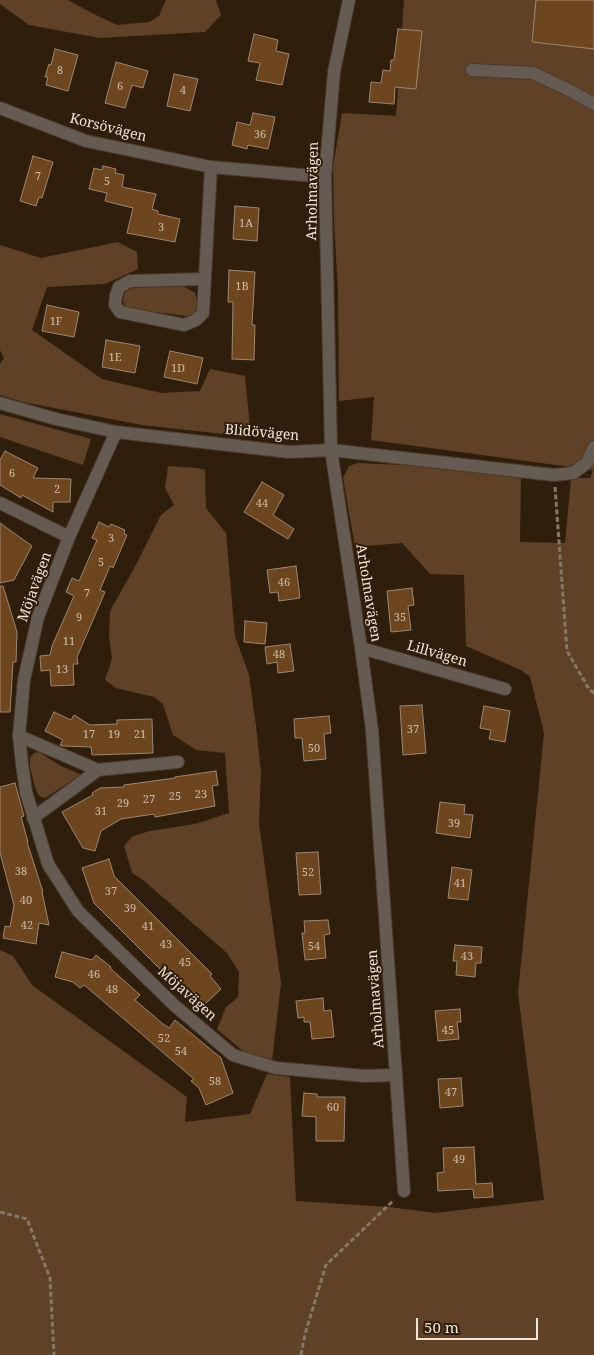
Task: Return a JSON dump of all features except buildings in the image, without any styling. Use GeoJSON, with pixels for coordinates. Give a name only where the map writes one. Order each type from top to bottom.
{"type":"FeatureCollection","features":[{"type":"Feature","properties":{"kind":"street","name":"Arholmavägen"},"geometry":{"type":"LineString","coordinates":[[349,0],[334,72],[325,177],[331,450],[372,730],[404,1191]]}},
{"type":"Feature","properties":{"kind":"street"},"geometry":{"type":"LineString","coordinates":[[472,70],[533,73],[594,104]]}},
{"type":"Feature","properties":{"kind":"street","name":"Korsövägen"},"geometry":{"type":"LineString","coordinates":[[0,108],[86,141],[211,167],[325,177]]}},
{"type":"Feature","properties":{"kind":"street"},"geometry":{"type":"LineString","coordinates":[[204,279],[130,281],[119,287],[115,305],[120,312],[184,325],[196,320],[203,313],[211,167]]}},
{"type":"Feature","properties":{"kind":"street","name":"Blidövägen"},"geometry":{"type":"LineString","coordinates":[[0,403],[56,419],[116,432],[289,452],[331,450],[554,476]]}},
{"type":"Feature","properties":{"kind":"street","name":"Möjavägen"},"geometry":{"type":"LineString","coordinates":[[116,432],[69,537],[38,617],[24,680],[19,736],[26,792],[48,864],[78,911],[174,1005],[233,1055],[276,1068],[365,1076],[396,1075]]}},
{"type":"Feature","properties":{"kind":"street"},"geometry":{"type":"LineString","coordinates":[[554,476],[573,473],[587,463],[594,447]]}},
{"type":"Feature","properties":{"kind":"street"},"geometry":{"type":"LineString","coordinates":[[0,503],[69,537]]}},
{"type":"Feature","properties":{"kind":"street","name":"Lillvägen"},"geometry":{"type":"LineString","coordinates":[[361,648],[505,689]]}},
{"type":"Feature","properties":{"kind":"street"},"geometry":{"type":"LineString","coordinates":[[19,736],[98,770],[178,762]]}},
{"type":"Feature","properties":{"kind":"street"},"geometry":{"type":"LineString","coordinates":[[33,818],[98,770]]}},
{"type":"Feature","properties":{"kind":"path"},"geometry":{"type":"LineString","coordinates":[[554,476],[567,651],[589,689],[594,693]]}},
{"type":"Feature","properties":{"kind":"path"},"geometry":{"type":"LineString","coordinates":[[301,1355],[305,1334],[326,1265],[404,1191]]}},
{"type":"Feature","properties":{"kind":"path"},"geometry":{"type":"LineString","coordinates":[[0,1212],[27,1218],[50,1278],[54,1355]]}},
{"type":"Feature","properties":{"kind":"shaded area"},"geometry":{"type":"Polygon","coordinates":[[[0,0],[68,0],[117,25],[149,22],[159,16],[166,0],[216,0],[221,15],[205,32],[100,38],[29,25],[0,4],[0,0]]]}},
{"type":"Feature","properties":{"kind":"shaded area"},"geometry":{"type":"Polygon","coordinates":[[[404,0],[594,0],[594,1355],[0,1355],[0,950],[13,956],[32,985],[187,1097],[185,1122],[250,1114],[267,1074],[290,1077],[296,1201],[390,1207],[435,1213],[544,1200],[518,993],[544,733],[530,677],[521,670],[466,646],[464,575],[430,574],[402,543],[355,547],[343,478],[349,466],[358,463],[443,467],[521,477],[520,542],[565,543],[571,478],[590,478],[593,470],[371,440],[374,397],[339,401],[338,292],[333,167],[342,113],[396,116],[404,0]]]}},
{"type":"Feature","properties":{"kind":"shaded area"},"geometry":{"type":"Polygon","coordinates":[[[118,242],[137,252],[138,269],[105,284],[47,287],[32,330],[102,379],[161,393],[200,391],[210,369],[245,376],[251,437],[142,425],[23,402],[0,395],[0,364],[4,358],[0,350],[0,245],[41,258],[118,242]]]}},
{"type":"Feature","properties":{"kind":"shaded area"},"geometry":{"type":"Polygon","coordinates":[[[183,286],[195,293],[197,309],[194,314],[187,316],[135,310],[125,307],[123,301],[126,291],[133,288],[183,286]]]}},
{"type":"Feature","properties":{"kind":"shaded area"},"geometry":{"type":"Polygon","coordinates":[[[0,414],[91,439],[83,465],[0,437],[0,414]]]}},
{"type":"Feature","properties":{"kind":"shaded area"},"geometry":{"type":"Polygon","coordinates":[[[168,466],[205,470],[206,508],[226,533],[235,636],[249,675],[256,726],[261,772],[259,824],[281,983],[272,1061],[244,1052],[217,1029],[226,1007],[238,997],[239,972],[227,953],[143,880],[132,873],[124,846],[133,836],[150,831],[195,824],[229,813],[225,753],[196,750],[173,735],[163,704],[154,697],[116,688],[105,680],[112,659],[109,637],[110,611],[161,515],[174,505],[165,488],[168,466]]]}},
{"type":"Feature","properties":{"kind":"shaded area"},"geometry":{"type":"Polygon","coordinates":[[[41,752],[61,766],[80,774],[45,798],[38,794],[30,767],[30,758],[34,753],[41,752]]]}}]}
